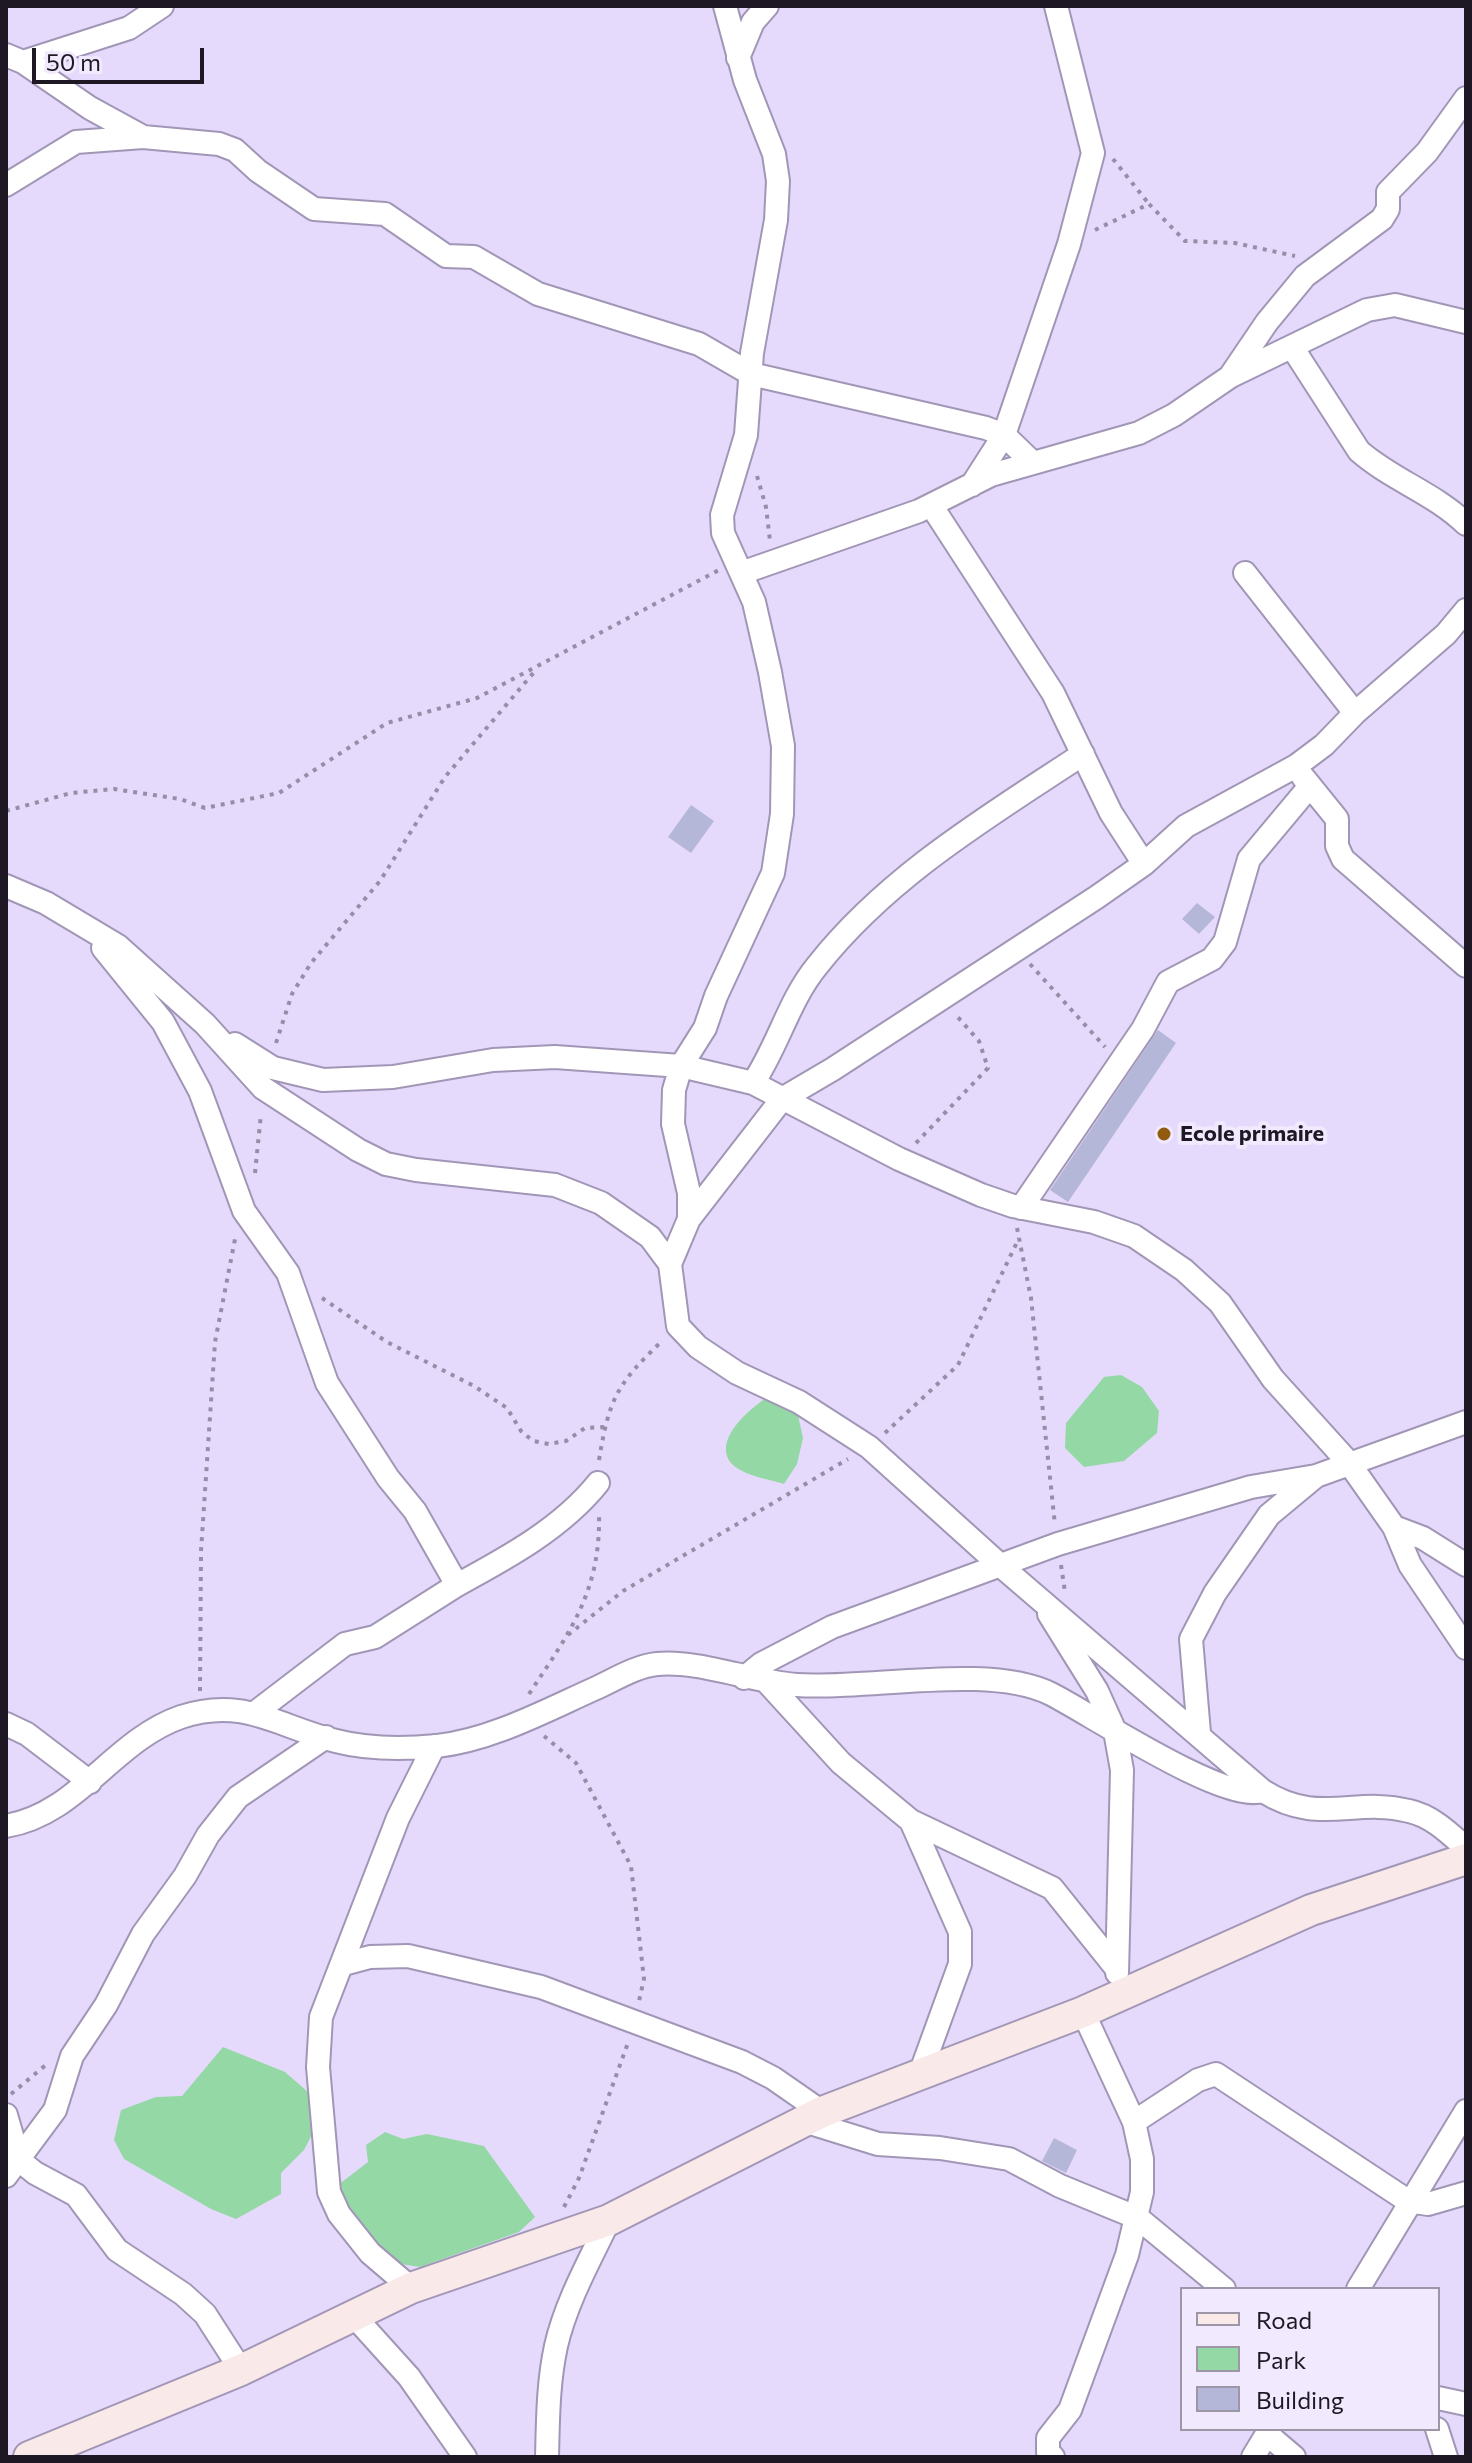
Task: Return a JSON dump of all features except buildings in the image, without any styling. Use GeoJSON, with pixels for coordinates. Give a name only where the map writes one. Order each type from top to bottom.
{"type":"FeatureCollection","features":[{"type":"Feature","properties":{"kind":"street"},"geometry":{"type":"LineString","coordinates":[[14,58],[129,28],[162,6]]}},
{"type":"Feature","properties":{"kind":"street"},"geometry":{"type":"LineString","coordinates":[[689,1219],[689,1193],[673,1124],[674,1090],[681,1066],[705,1028],[716,996],[773,873],[777,853],[783,746],[761,630],[742,568],[723,533],[722,515],[746,435],[751,374],[776,220],[778,181],[774,154],[738,58],[725,6]]}},
{"type":"Feature","properties":{"kind":"street"},"geometry":{"type":"LineString","coordinates":[[738,58],[753,22],[767,6]]}},
{"type":"Feature","properties":{"kind":"street"},"geometry":{"type":"LineString","coordinates":[[972,486],[1004,435],[1069,244],[1093,153],[1056,6]]}},
{"type":"Feature","properties":{"kind":"street"},"geometry":{"type":"LineString","coordinates":[[14,58],[90,108],[143,137]]}},
{"type":"Feature","properties":{"kind":"street"},"geometry":{"type":"LineString","coordinates":[[1231,376],[1286,296],[1329,256],[1382,219],[1388,209],[1388,192],[1427,152],[1466,98]]}},
{"type":"Feature","properties":{"kind":"street"},"geometry":{"type":"LineString","coordinates":[[6,185],[76,142],[143,137],[219,144],[235,150],[305,205],[385,214],[446,256],[474,257],[538,294],[699,344],[751,374],[905,407],[1004,435],[1032,462]]}},
{"type":"Feature","properties":{"kind":"street"},"geometry":{"type":"LineString","coordinates":[[742,568],[931,505],[1032,462],[1091,450],[1139,433],[1174,415],[1231,376],[1367,310],[1395,305],[1466,322]]}},
{"type":"Feature","properties":{"kind":"street"},"geometry":{"type":"LineString","coordinates":[[1292,347],[1359,451],[1372,463],[1444,504],[1466,524]]}},
{"type":"Feature","properties":{"kind":"street"},"geometry":{"type":"LineString","coordinates":[[931,505],[1053,693],[1111,813],[1144,864]]}},
{"type":"Feature","properties":{"kind":"street"},"geometry":{"type":"LineString","coordinates":[[1245,573],[1355,713]]}},
{"type":"Feature","properties":{"kind":"street"},"geometry":{"type":"LineString","coordinates":[[670,1264],[689,1219],[782,1099],[833,1069],[1144,864],[1186,826],[1296,766],[1324,745],[1355,713],[1446,634],[1466,610]]}},
{"type":"Feature","properties":{"kind":"street"},"geometry":{"type":"LineString","coordinates":[[753,1083],[771,1057],[802,987],[846,933],[937,853],[1083,754]]}},
{"type":"Feature","properties":{"kind":"street"},"geometry":{"type":"LineString","coordinates":[[1296,766],[1337,819],[1337,846],[1343,859],[1466,966]]}},
{"type":"Feature","properties":{"kind":"street"},"geometry":{"type":"LineString","coordinates":[[1017,1207],[1120,1063],[1168,982],[1212,959],[1225,942],[1234,923],[1249,859],[1310,786]]}},
{"type":"Feature","properties":{"kind":"street"},"geometry":{"type":"LineString","coordinates":[[6,886],[118,946],[266,1076],[358,1150],[386,1164],[555,1185],[601,1203],[650,1237],[670,1264],[678,1326],[698,1347],[737,1373],[799,1402],[869,1447],[1001,1566],[1035,1592],[1263,1791],[1284,1804],[1307,1810],[1407,1810],[1434,1821],[1466,1848]]}},
{"type":"Feature","properties":{"kind":"street"},"geometry":{"type":"LineString","coordinates":[[84,926],[163,1022],[200,1091],[244,1211],[288,1273],[327,1383],[388,1478],[415,1511],[457,1585]]}},
{"type":"Feature","properties":{"kind":"street"},"geometry":{"type":"LineString","coordinates":[[266,1076],[323,1080],[393,1077],[493,1060],[555,1057],[681,1066],[753,1083],[953,1185],[1017,1207],[1094,1222],[1134,1236],[1184,1270],[1220,1303],[1273,1379],[1349,1463],[1394,1527],[1410,1565],[1466,1648]]}},
{"type":"Feature","properties":{"kind":"street"},"geometry":{"type":"LineString","coordinates":[[755,1680],[761,1664],[832,1627],[1058,1544],[1178,1506],[1251,1487],[1316,1476],[1466,1422]]}},
{"type":"Feature","properties":{"kind":"street"},"geometry":{"type":"LineString","coordinates":[[1199,1733],[1191,1639],[1215,1593],[1269,1515],[1316,1476]]}},
{"type":"Feature","properties":{"kind":"street"},"geometry":{"type":"LineString","coordinates":[[256,1712],[345,1644],[375,1637],[457,1585],[516,1553],[588,1496],[598,1483]]}},
{"type":"Feature","properties":{"kind":"street"},"geometry":{"type":"LineString","coordinates":[[1394,1527],[1423,1538],[1466,1565]]}},
{"type":"Feature","properties":{"kind":"street"},"geometry":{"type":"LineString","coordinates":[[1035,1592],[1097,1691],[1115,1731],[1122,1770],[1118,1982]]}},
{"type":"Feature","properties":{"kind":"street"},"geometry":{"type":"LineString","coordinates":[[6,1826],[45,1814],[90,1782],[131,1744],[178,1718],[215,1708],[256,1712],[326,1737],[374,1747],[434,1746],[459,1742],[528,1718],[657,1664],[799,1686],[1007,1680],[1048,1692],[1182,1769],[1249,1793],[1263,1791]]}},
{"type":"Feature","properties":{"kind":"street"},"geometry":{"type":"LineString","coordinates":[[755,1680],[841,1763],[911,1821],[1052,1888],[1118,1982]]}},
{"type":"Feature","properties":{"kind":"street"},"geometry":{"type":"LineString","coordinates":[[6,1724],[27,1734],[90,1782]]}},
{"type":"Feature","properties":{"kind":"street"},"geometry":{"type":"LineString","coordinates":[[12,2168],[55,2110],[72,2056],[106,2005],[143,1934],[185,1876],[215,1825],[238,1797],[326,1737]]}},
{"type":"Feature","properties":{"kind":"street"},"geometry":{"type":"LineString","coordinates":[[411,2288],[370,2253],[339,2214],[329,2192],[318,2067],[321,2017],[398,1818],[434,1746]]}},
{"type":"Feature","properties":{"kind":"street"},"geometry":{"type":"LineString","coordinates":[[911,1821],[960,1932],[962,1948],[960,1964],[920,2074]]}},
{"type":"Feature","properties":{"kind":"street"},"geometry":{"type":"LineString","coordinates":[[29,2457],[241,2370],[411,2288],[609,2220],[813,2116],[1083,2012],[1118,1982],[1311,1910],[1466,1859]]}},
{"type":"Feature","properties":{"kind":"street"},"geometry":{"type":"LineString","coordinates":[[344,1964],[370,1957],[408,1956],[541,1987],[635,2021],[742,2062],[773,2078],[813,2116],[878,2144],[995,2154],[1138,2218],[1222,2287]]}},
{"type":"Feature","properties":{"kind":"street"},"geometry":{"type":"LineString","coordinates":[[1053,2457],[1048,2452],[1048,2438],[1070,2410],[1138,2218],[1143,2175],[1134,2122],[1083,2012]]}},
{"type":"Feature","properties":{"kind":"street"},"geometry":{"type":"LineString","coordinates":[[1134,2122],[1198,2080],[1216,2074],[1408,2201],[1428,2204],[1466,2193]]}},
{"type":"Feature","properties":{"kind":"street"},"geometry":{"type":"LineString","coordinates":[[1364,2287],[1408,2201],[1466,2111]]}},
{"type":"Feature","properties":{"kind":"street"},"geometry":{"type":"LineString","coordinates":[[6,2115],[12,2168]]}},
{"type":"Feature","properties":{"kind":"street"},"geometry":{"type":"LineString","coordinates":[[12,2168],[35,2173],[76,2195],[117,2250],[205,2314],[241,2370]]}},
{"type":"Feature","properties":{"kind":"street"},"geometry":{"type":"LineString","coordinates":[[547,2457],[549,2387],[557,2343],[574,2295],[609,2220]]}},
{"type":"Feature","properties":{"kind":"street"},"geometry":{"type":"LineString","coordinates":[[353,2315],[402,2369],[443,2421],[465,2457]]}},
{"type":"Feature","properties":{"kind":"street"},"geometry":{"type":"LineString","coordinates":[[1440,2398],[1466,2404]]}},
{"type":"Feature","properties":{"kind":"street"},"geometry":{"type":"LineString","coordinates":[[1438,2431],[1446,2457]]}},
{"type":"Feature","properties":{"kind":"street"},"geometry":{"type":"LineString","coordinates":[[1253,2457],[1269,2432],[1294,2457]]}},
{"type":"Feature","properties":{"kind":"path"},"geometry":{"type":"LineString","coordinates":[[1088,133],[1185,241],[1235,243],[1310,258],[1329,256]]}},
{"type":"Feature","properties":{"kind":"path"},"geometry":{"type":"LineString","coordinates":[[1069,244],[1149,204]]}},
{"type":"Feature","properties":{"kind":"path"},"geometry":{"type":"LineString","coordinates":[[6,811],[71,793],[114,789],[180,799],[205,808],[243,803],[279,793],[387,723],[477,698],[535,671],[675,591],[742,568],[763,550],[771,535],[746,435]]}},
{"type":"Feature","properties":{"kind":"path"},"geometry":{"type":"LineString","coordinates":[[199,1712],[203,1638],[201,1551],[215,1342],[228,1260],[258,1159],[266,1076],[292,994],[311,963],[380,881],[445,777],[535,671]]}},
{"type":"Feature","properties":{"kind":"path"},"geometry":{"type":"LineString","coordinates":[[1017,949],[1120,1063]]}},
{"type":"Feature","properties":{"kind":"path"},"geometry":{"type":"LineString","coordinates":[[899,1159],[988,1068],[979,1041],[943,997]]}},
{"type":"Feature","properties":{"kind":"path"},"geometry":{"type":"LineString","coordinates":[[1017,1207],[1019,1238],[1031,1298],[1039,1402],[1069,1622]]}},
{"type":"Feature","properties":{"kind":"path"},"geometry":{"type":"LineString","coordinates":[[565,1638],[623,1591],[869,1447],[958,1365],[1019,1238]]}},
{"type":"Feature","properties":{"kind":"path"},"geometry":{"type":"LineString","coordinates":[[288,1273],[387,1342],[474,1386],[507,1408],[521,1431],[533,1441],[549,1444],[566,1441],[585,1428],[604,1427]]}},
{"type":"Feature","properties":{"kind":"path"},"geometry":{"type":"LineString","coordinates":[[546,2242],[579,2178],[635,2021],[644,1979],[631,1866],[576,1763],[552,1744],[528,1718],[527,1697],[582,1608],[597,1569],[598,1483],[604,1427],[614,1394],[629,1373],[678,1326]]}},
{"type":"Feature","properties":{"kind":"path"},"geometry":{"type":"LineString","coordinates":[[6,2098],[47,2063],[72,2056]]}},
{"type":"Feature","properties":{"kind":"green space"},"geometry":{"type":"Polygon","coordinates":[[[1121,1375],[1142,1387],[1159,1411],[1157,1433],[1124,1461],[1084,1467],[1065,1448],[1066,1423],[1104,1377],[1121,1375]]]}},
{"type":"Feature","properties":{"kind":"green space"},"geometry":{"type":"Polygon","coordinates":[[[774,1393],[796,1406],[803,1438],[797,1464],[784,1484],[743,1471],[732,1464],[727,1454],[727,1444],[738,1423],[774,1393]]]}},
{"type":"Feature","properties":{"kind":"green space"},"geometry":{"type":"Polygon","coordinates":[[[223,2047],[285,2072],[308,2092],[318,2123],[304,2150],[281,2173],[281,2194],[236,2219],[211,2209],[124,2159],[114,2140],[121,2110],[156,2097],[182,2096],[223,2047]]]}},
{"type":"Feature","properties":{"kind":"green space"},"geometry":{"type":"Polygon","coordinates":[[[385,2132],[403,2139],[427,2134],[484,2146],[535,2217],[519,2232],[420,2267],[401,2264],[367,2242],[329,2192],[368,2162],[366,2145],[385,2132]]]}},
{"type":"Feature","properties":{"kind":"place","name":"Ecole primaire"},"geometry":{"type":"Point","coordinates":[1164,1134]}}]}
